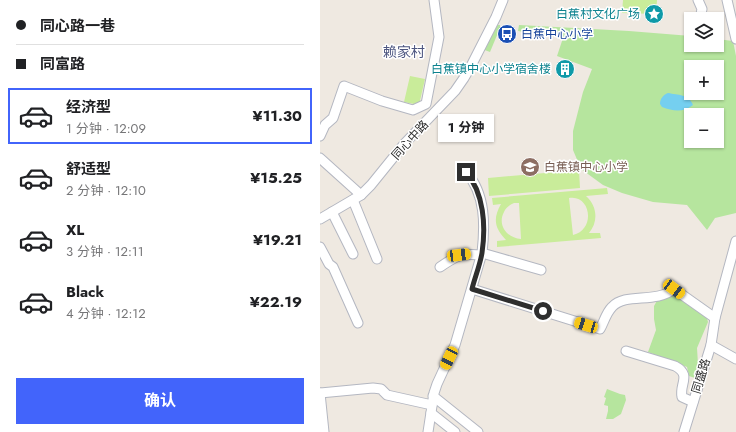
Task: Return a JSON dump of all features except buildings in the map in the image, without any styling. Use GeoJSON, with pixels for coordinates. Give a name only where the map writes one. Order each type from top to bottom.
{"type":"FeatureCollection","features":[{"type":"Feature","properties":{"kind":"street"},"geometry":{"type":"LineString","coordinates":[[320,136],[325,125],[333,118],[344,86],[382,101],[413,110],[426,104],[438,37],[434,0]]}},
{"type":"Feature","properties":{"kind":"street","name":"同心中路"},"geometry":{"type":"LineString","coordinates":[[320,219],[357,198],[371,185],[405,143],[455,91],[471,66],[503,0]]}},
{"type":"Feature","properties":{"kind":"street"},"geometry":{"type":"LineString","coordinates":[[698,0],[702,9],[701,12]]}},
{"type":"Feature","properties":{"kind":"street"},"geometry":{"type":"LineString","coordinates":[[727,0],[736,38]]}},
{"type":"Feature","properties":{"kind":"street"},"geometry":{"type":"LineString","coordinates":[[419,107],[426,121]]}},
{"type":"Feature","properties":{"kind":"street"},"geometry":{"type":"LineString","coordinates":[[320,158],[357,198],[377,259]]}},
{"type":"Feature","properties":{"kind":"street"},"geometry":{"type":"LineString","coordinates":[[428,432],[437,384],[455,345],[482,254],[483,226],[480,200],[475,185],[466,172]]}},
{"type":"Feature","properties":{"kind":"street"},"geometry":{"type":"LineString","coordinates":[[332,212],[353,254]]}},
{"type":"Feature","properties":{"kind":"street","name":"同盛路"},"geometry":{"type":"LineString","coordinates":[[684,432],[711,345],[715,318],[736,241]]}},
{"type":"Feature","properties":{"kind":"street"},"geometry":{"type":"LineString","coordinates":[[320,247],[329,264],[333,267],[358,323]]}},
{"type":"Feature","properties":{"kind":"street"},"geometry":{"type":"LineString","coordinates":[[440,267],[459,255],[482,254],[541,270]]}},
{"type":"Feature","properties":{"kind":"street"},"geometry":{"type":"LineString","coordinates":[[472,289],[600,329],[609,310],[612,306],[619,302],[627,299],[660,296],[674,289],[715,318]]}},
{"type":"Feature","properties":{"kind":"street"},"geometry":{"type":"LineString","coordinates":[[711,345],[736,359]]}},
{"type":"Feature","properties":{"kind":"street"},"geometry":{"type":"LineString","coordinates":[[626,351],[680,368],[685,379],[681,393],[682,397],[693,402]]}},
{"type":"Feature","properties":{"kind":"street"},"geometry":{"type":"LineString","coordinates":[[324,432],[320,393],[373,388],[381,389],[387,394],[432,405],[478,432]]}},
{"type":"Feature","properties":{"kind":"street"},"geometry":{"type":"LineString","coordinates":[[432,405],[455,432]]}},
{"type":"Feature","properties":{"kind":"green space"},"geometry":{"type":"Polygon","coordinates":[[[623,0],[657,0],[656,14],[622,13],[623,0]]]}},
{"type":"Feature","properties":{"kind":"green space"},"geometry":{"type":"Polygon","coordinates":[[[496,25],[500,25],[500,28],[490,52],[482,49],[496,25]]]}},
{"type":"Feature","properties":{"kind":"green space"},"geometry":{"type":"Polygon","coordinates":[[[519,25],[684,35],[684,52],[724,52],[724,40],[733,41],[736,56],[736,213],[715,218],[707,230],[687,205],[653,202],[622,193],[603,185],[581,169],[573,150],[573,131],[583,92],[592,69],[557,56],[563,38],[518,31],[519,25]]]}},
{"type":"Feature","properties":{"kind":"green space"},"geometry":{"type":"Polygon","coordinates":[[[410,76],[425,79],[419,105],[404,102],[410,76]]]}},
{"type":"Feature","properties":{"kind":"green space"},"geometry":{"type":"Polygon","coordinates":[[[579,170],[580,188],[489,196],[488,178],[579,170]]]}},
{"type":"Feature","properties":{"kind":"green space"},"geometry":{"type":"Polygon","coordinates":[[[607,188],[608,194],[586,196],[590,200],[595,210],[594,224],[589,233],[600,233],[601,238],[497,247],[497,241],[506,240],[499,231],[496,223],[498,209],[501,204],[493,205],[492,198],[607,188]],[[569,198],[573,235],[580,232],[585,227],[588,220],[588,213],[582,201],[576,198],[569,198]],[[514,203],[508,206],[505,210],[502,217],[502,222],[505,230],[511,236],[521,239],[519,203],[514,203]]]}},
{"type":"Feature","properties":{"kind":"green space"},"geometry":{"type":"Polygon","coordinates":[[[670,293],[677,294],[706,315],[708,322],[697,348],[698,364],[695,378],[689,376],[687,367],[648,352],[656,330],[654,306],[658,299],[670,293]]]}},
{"type":"Feature","properties":{"kind":"green space"},"geometry":{"type":"Polygon","coordinates":[[[607,389],[625,395],[626,400],[621,414],[613,419],[606,419],[608,406],[604,405],[606,398],[604,397],[607,389]]]}},
{"type":"Feature","properties":{"kind":"water"},"geometry":{"type":"Polygon","coordinates":[[[668,93],[684,96],[684,100],[690,100],[693,105],[682,110],[670,110],[662,107],[660,104],[661,99],[668,93]]]}},
{"type":"Feature","properties":{"kind":"place","name":"白蕉村文化广场"},"geometry":{"type":"Point","coordinates":[654,14]}},
{"type":"Feature","properties":{"kind":"place","name":"白蕉中心小学"},"geometry":{"type":"Point","coordinates":[507,34]}},
{"type":"Feature","properties":{"kind":"place","name":"白蕉镇中心小学宿舍楼"},"geometry":{"type":"Point","coordinates":[565,69]}},
{"type":"Feature","properties":{"kind":"place","name":"白蕉镇中心小学"},"geometry":{"type":"Point","coordinates":[530,167]}},
{"type":"Feature","properties":{"kind":"district","name":"赖家村"},"geometry":{"type":"Point","coordinates":[404,52]}},
{"type":"Feature","properties":{"kind":"route"},"geometry":{"type":"LineString","coordinates":[[466,172],[471,178],[478,192],[483,226],[482,253],[472,289],[543,311]]}}]}
